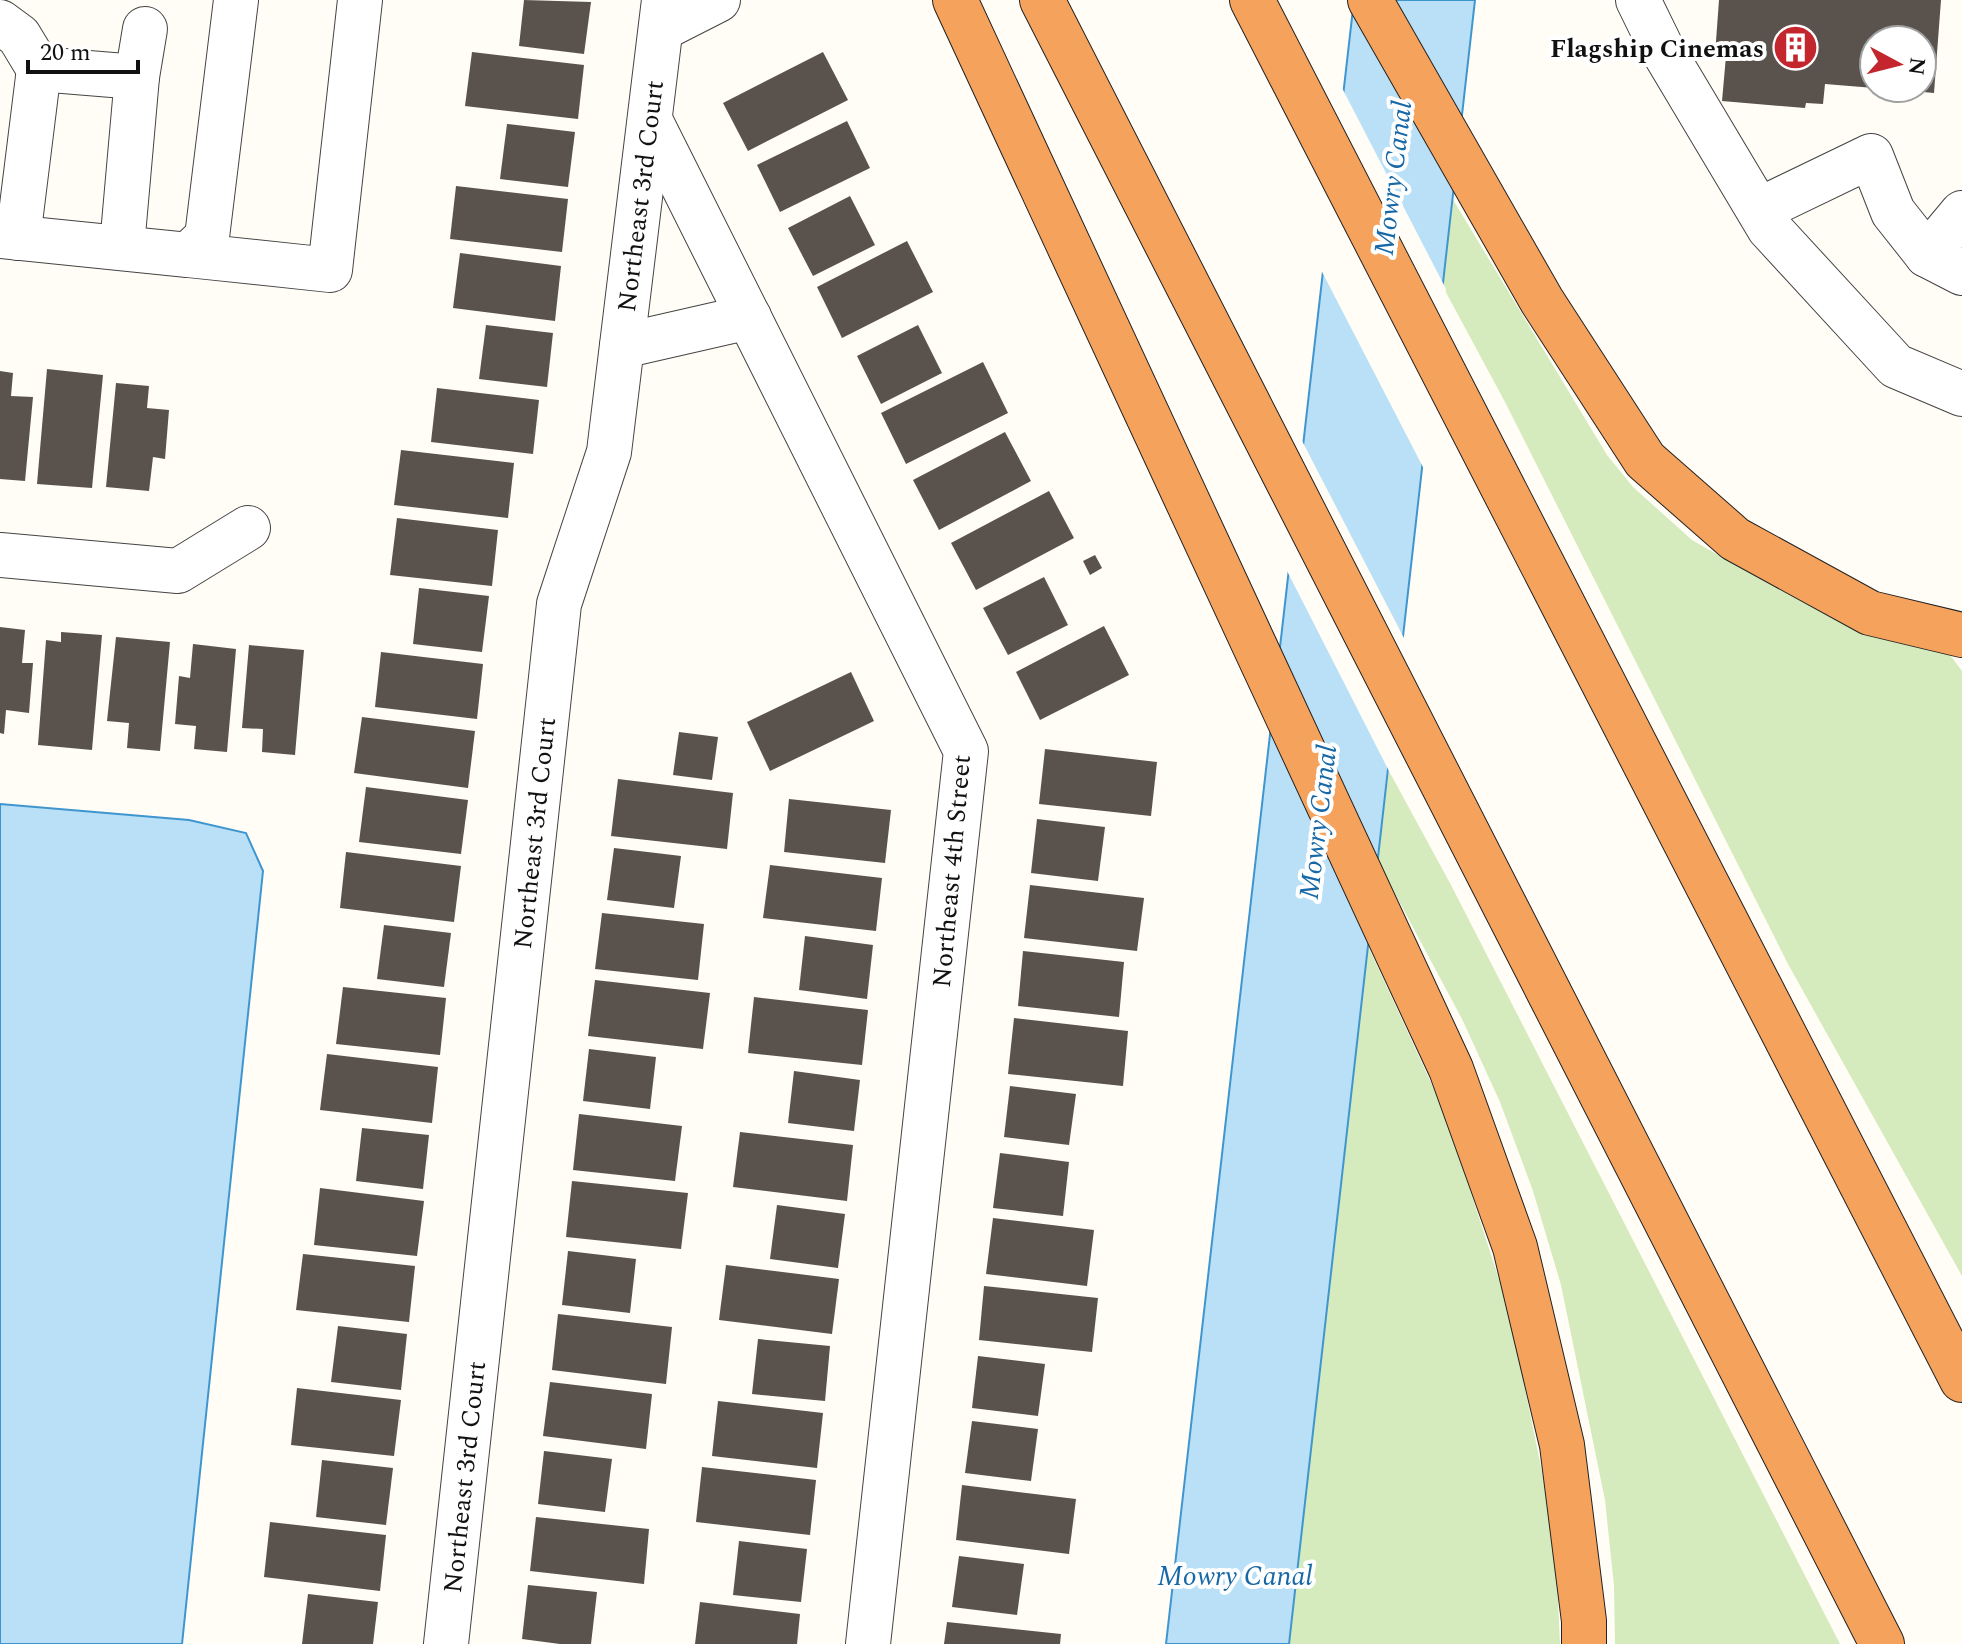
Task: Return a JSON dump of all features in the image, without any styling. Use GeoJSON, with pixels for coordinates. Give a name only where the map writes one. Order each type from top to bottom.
{"type":"FeatureCollection","features":[{"type":"Feature","properties":{"kind":"highway"},"geometry":{"type":"LineString","coordinates":[[955,0],[1451,1069],[1515,1247],[1562,1445],[1584,1621],[1584,1644]]}},
{"type":"Feature","properties":{"kind":"highway"},"geometry":{"type":"LineString","coordinates":[[1042,0],[1882,1644]]}},
{"type":"Feature","properties":{"kind":"highway"},"geometry":{"type":"LineString","coordinates":[[1252,0],[1962,1380]]}},
{"type":"Feature","properties":{"kind":"highway"},"geometry":{"type":"LineString","coordinates":[[1370,0],[1542,301],[1645,460],[1735,539],[1870,613],[1962,635]]}},
{"type":"Feature","properties":{"kind":"street"},"geometry":{"type":"LineString","coordinates":[[188,255],[207,237],[236,0]]}},
{"type":"Feature","properties":{"kind":"street"},"geometry":{"type":"LineString","coordinates":[[0,22],[19,36],[39,69],[15,140],[9,237],[122,246],[330,270],[360,0]]}},
{"type":"Feature","properties":{"kind":"street","name":"Northeast 3rd Court"},"geometry":{"type":"LineString","coordinates":[[446,1644],[559,604],[609,452],[663,15],[718,0]]}},
{"type":"Feature","properties":{"kind":"street"},"geometry":{"type":"LineString","coordinates":[[1638,0],[1661,47],[1769,228],[1896,366],[1962,394]]}},
{"type":"Feature","properties":{"kind":"street"},"geometry":{"type":"LineString","coordinates":[[122,246],[137,77],[145,29]]}},
{"type":"Feature","properties":{"kind":"street"},"geometry":{"type":"LineString","coordinates":[[39,69],[137,77]]}},
{"type":"Feature","properties":{"kind":"street","name":"Northeast 4th Street"},"geometry":{"type":"LineString","coordinates":[[650,120],[966,751],[868,1644]]}},
{"type":"Feature","properties":{"kind":"street"},"geometry":{"type":"LineString","coordinates":[[1759,210],[1871,156],[1893,212],[1944,264],[1962,213]]}},
{"type":"Feature","properties":{"kind":"street"},"geometry":{"type":"LineString","coordinates":[[622,346],[749,317]]}},
{"type":"Feature","properties":{"kind":"street"},"geometry":{"type":"LineString","coordinates":[[0,555],[178,571],[248,528]]}},
{"type":"Feature","properties":{"kind":"green space"},"geometry":{"type":"Polygon","coordinates":[[[1452,198],[1607,455],[1633,487],[1692,540],[1767,583],[1836,617],[1950,655],[1962,671],[1962,1276],[1788,964],[1505,402],[1442,285],[1452,198]]]}},
{"type":"Feature","properties":{"kind":"green space"},"geometry":{"type":"Polygon","coordinates":[[[1389,771],[1451,885],[1840,1644],[1615,1644],[1614,1586],[1605,1500],[1561,1285],[1533,1191],[1500,1102],[1462,1019],[1377,860],[1389,771]]]}},
{"type":"Feature","properties":{"kind":"green space"},"geometry":{"type":"Polygon","coordinates":[[[1368,946],[1445,1113],[1509,1310],[1543,1477],[1557,1579],[1560,1644],[1289,1644],[1368,946]]]}},
{"type":"Feature","properties":{"kind":"water","name":"Mowry Canal"},"geometry":{"type":"Polygon","coordinates":[[[1354,0],[1475,0],[1289,1644],[1166,1644],[1354,0]]]}},
{"type":"Feature","properties":{"kind":"water"},"geometry":{"type":"Polygon","coordinates":[[[0,804],[189,820],[246,833],[263,871],[182,1644],[0,1644],[0,804]]]}},
{"type":"Feature","properties":{"kind":"pier"},"geometry":{"type":"Polygon","coordinates":[[[1340,84],[1446,289],[1425,471],[1319,266],[1340,84]]]}},
{"type":"Feature","properties":{"kind":"pier"},"geometry":{"type":"Polygon","coordinates":[[[1299,435],[1406,642],[1391,775],[1284,565],[1299,435]]]}},
{"type":"Feature","properties":{"kind":"building"},"geometry":{"type":"Polygon","coordinates":[[[524,0],[591,2],[584,54],[519,46],[524,0]]]}},
{"type":"Feature","properties":{"kind":"building","name":"Flagship Cinemas"},"geometry":{"type":"Polygon","coordinates":[[[1719,0],[1941,0],[1938,40],[1938,24],[1858,24],[1858,87],[1825,84],[1823,104],[1806,103],[1805,108],[1722,101],[1726,56],[1715,55],[1719,0]]]}},
{"type":"Feature","properties":{"kind":"building"},"geometry":{"type":"Polygon","coordinates":[[[472,52],[584,65],[578,119],[465,106],[472,52]]]}},
{"type":"Feature","properties":{"kind":"building"},"geometry":{"type":"Polygon","coordinates":[[[823,52],[848,100],[748,151],[723,103],[823,52]]]}},
{"type":"Feature","properties":{"kind":"building"},"geometry":{"type":"Polygon","coordinates":[[[847,121],[870,168],[780,212],[757,165],[847,121]]]}},
{"type":"Feature","properties":{"kind":"building"},"geometry":{"type":"Polygon","coordinates":[[[507,124],[575,132],[568,187],[500,179],[507,124]]]}},
{"type":"Feature","properties":{"kind":"building"},"geometry":{"type":"Polygon","coordinates":[[[456,186],[568,199],[562,252],[450,239],[456,186]]]}},
{"type":"Feature","properties":{"kind":"building"},"geometry":{"type":"Polygon","coordinates":[[[850,196],[875,245],[813,276],[788,228],[850,196]]]}},
{"type":"Feature","properties":{"kind":"building"},"geometry":{"type":"Polygon","coordinates":[[[907,241],[933,292],[842,338],[817,287],[907,241]]]}},
{"type":"Feature","properties":{"kind":"building"},"geometry":{"type":"Polygon","coordinates":[[[460,253],[561,266],[555,321],[453,308],[460,253]]]}},
{"type":"Feature","properties":{"kind":"building"},"geometry":{"type":"Polygon","coordinates":[[[486,325],[553,333],[547,387],[479,379],[486,325]]]}},
{"type":"Feature","properties":{"kind":"building"},"geometry":{"type":"Polygon","coordinates":[[[918,325],[942,373],[881,404],[857,356],[918,325]]]}},
{"type":"Feature","properties":{"kind":"building"},"geometry":{"type":"Polygon","coordinates":[[[983,362],[1008,413],[906,464],[881,413],[983,362]]]}},
{"type":"Feature","properties":{"kind":"building"},"geometry":{"type":"Polygon","coordinates":[[[47,369],[103,375],[92,488],[37,484],[47,369]]]}},
{"type":"Feature","properties":{"kind":"building"},"geometry":{"type":"Polygon","coordinates":[[[0,371],[13,373],[11,396],[33,397],[25,481],[0,479],[0,371]]]}},
{"type":"Feature","properties":{"kind":"building"},"geometry":{"type":"Polygon","coordinates":[[[116,383],[149,386],[147,408],[169,410],[165,459],[153,457],[149,491],[106,487],[116,383]]]}},
{"type":"Feature","properties":{"kind":"building"},"geometry":{"type":"Polygon","coordinates":[[[437,388],[539,400],[533,454],[431,442],[437,388]]]}},
{"type":"Feature","properties":{"kind":"building"},"geometry":{"type":"Polygon","coordinates":[[[1005,432],[1031,481],[939,530],[913,480],[1005,432]]]}},
{"type":"Feature","properties":{"kind":"building"},"geometry":{"type":"Polygon","coordinates":[[[401,450],[514,463],[508,518],[394,505],[401,450]]]}},
{"type":"Feature","properties":{"kind":"building"},"geometry":{"type":"Polygon","coordinates":[[[1049,491],[1074,538],[976,590],[951,543],[1049,491]]]}},
{"type":"Feature","properties":{"kind":"building"},"geometry":{"type":"Polygon","coordinates":[[[397,518],[498,530],[492,586],[390,575],[397,518]]]}},
{"type":"Feature","properties":{"kind":"building"},"geometry":{"type":"Polygon","coordinates":[[[1095,555],[1102,568],[1090,575],[1083,561],[1095,555]]]}},
{"type":"Feature","properties":{"kind":"building"},"geometry":{"type":"Polygon","coordinates":[[[1044,577],[1068,625],[1008,655],[983,608],[1044,577]]]}},
{"type":"Feature","properties":{"kind":"building"},"geometry":{"type":"Polygon","coordinates":[[[419,588],[489,596],[482,652],[413,644],[419,588]]]}},
{"type":"Feature","properties":{"kind":"building"},"geometry":{"type":"Polygon","coordinates":[[[1104,626],[1129,675],[1040,720],[1016,672],[1104,626]]]}},
{"type":"Feature","properties":{"kind":"building"},"geometry":{"type":"Polygon","coordinates":[[[0,627],[25,630],[22,663],[33,663],[29,713],[6,710],[4,734],[0,733],[0,627]]]}},
{"type":"Feature","properties":{"kind":"building"},"geometry":{"type":"Polygon","coordinates":[[[61,632],[102,635],[92,750],[38,745],[46,640],[61,642],[61,632]]]}},
{"type":"Feature","properties":{"kind":"building"},"geometry":{"type":"Polygon","coordinates":[[[116,637],[170,642],[160,751],[127,748],[129,723],[107,721],[116,637]]]}},
{"type":"Feature","properties":{"kind":"building"},"geometry":{"type":"Polygon","coordinates":[[[193,644],[236,649],[227,752],[194,749],[196,726],[175,724],[179,676],[190,678],[193,644]]]}},
{"type":"Feature","properties":{"kind":"building"},"geometry":{"type":"Polygon","coordinates":[[[249,645],[304,650],[295,755],[262,752],[263,729],[242,728],[249,645]]]}},
{"type":"Feature","properties":{"kind":"building"},"geometry":{"type":"Polygon","coordinates":[[[381,652],[483,664],[477,719],[375,707],[381,652]]]}},
{"type":"Feature","properties":{"kind":"building"},"geometry":{"type":"Polygon","coordinates":[[[851,672],[874,721],[770,771],[747,722],[851,672]]]}},
{"type":"Feature","properties":{"kind":"building"},"geometry":{"type":"Polygon","coordinates":[[[362,717],[475,731],[468,788],[354,773],[362,717]]]}},
{"type":"Feature","properties":{"kind":"building"},"geometry":{"type":"Polygon","coordinates":[[[679,732],[718,737],[712,780],[673,775],[679,732]]]}},
{"type":"Feature","properties":{"kind":"building"},"geometry":{"type":"Polygon","coordinates":[[[1045,749],[1157,762],[1151,816],[1039,804],[1045,749]]]}},
{"type":"Feature","properties":{"kind":"building"},"geometry":{"type":"Polygon","coordinates":[[[618,779],[733,793],[727,849],[611,836],[618,779]]]}},
{"type":"Feature","properties":{"kind":"building"},"geometry":{"type":"Polygon","coordinates":[[[366,787],[468,800],[461,854],[359,842],[366,787]]]}},
{"type":"Feature","properties":{"kind":"building"},"geometry":{"type":"Polygon","coordinates":[[[789,799],[891,810],[885,863],[784,852],[789,799]]]}},
{"type":"Feature","properties":{"kind":"building"},"geometry":{"type":"Polygon","coordinates":[[[1037,819],[1105,827],[1098,881],[1031,873],[1037,819]]]}},
{"type":"Feature","properties":{"kind":"building"},"geometry":{"type":"Polygon","coordinates":[[[614,848],[681,856],[674,908],[607,900],[614,848]]]}},
{"type":"Feature","properties":{"kind":"building"},"geometry":{"type":"Polygon","coordinates":[[[346,852],[461,866],[454,922],[340,908],[346,852]]]}},
{"type":"Feature","properties":{"kind":"building"},"geometry":{"type":"Polygon","coordinates":[[[770,865],[882,878],[876,931],[763,918],[770,865]]]}},
{"type":"Feature","properties":{"kind":"building"},"geometry":{"type":"Polygon","coordinates":[[[1030,885],[1144,898],[1137,951],[1024,938],[1030,885]]]}},
{"type":"Feature","properties":{"kind":"building"},"geometry":{"type":"Polygon","coordinates":[[[602,913],[704,924],[698,980],[595,969],[602,913]]]}},
{"type":"Feature","properties":{"kind":"building"},"geometry":{"type":"Polygon","coordinates":[[[384,925],[451,933],[444,987],[377,979],[384,925]]]}},
{"type":"Feature","properties":{"kind":"building"},"geometry":{"type":"Polygon","coordinates":[[[805,936],[873,945],[867,999],[799,990],[805,936]]]}},
{"type":"Feature","properties":{"kind":"building"},"geometry":{"type":"Polygon","coordinates":[[[1023,951],[1124,962],[1119,1017],[1018,1006],[1023,951]]]}},
{"type":"Feature","properties":{"kind":"building"},"geometry":{"type":"Polygon","coordinates":[[[595,980],[710,993],[703,1049],[588,1036],[595,980]]]}},
{"type":"Feature","properties":{"kind":"building"},"geometry":{"type":"Polygon","coordinates":[[[343,987],[446,998],[440,1055],[336,1044],[343,987]]]}},
{"type":"Feature","properties":{"kind":"building"},"geometry":{"type":"Polygon","coordinates":[[[754,997],[868,1010],[862,1065],[748,1053],[754,997]]]}},
{"type":"Feature","properties":{"kind":"building"},"geometry":{"type":"Polygon","coordinates":[[[1014,1018],[1128,1031],[1123,1086],[1008,1074],[1014,1018]]]}},
{"type":"Feature","properties":{"kind":"building"},"geometry":{"type":"Polygon","coordinates":[[[589,1049],[656,1057],[650,1109],[583,1101],[589,1049]]]}},
{"type":"Feature","properties":{"kind":"building"},"geometry":{"type":"Polygon","coordinates":[[[327,1054],[438,1067],[432,1123],[320,1110],[327,1054]]]}},
{"type":"Feature","properties":{"kind":"building"},"geometry":{"type":"Polygon","coordinates":[[[794,1071],[860,1080],[854,1131],[788,1123],[794,1071]]]}},
{"type":"Feature","properties":{"kind":"building"},"geometry":{"type":"Polygon","coordinates":[[[1010,1086],[1076,1094],[1069,1145],[1004,1137],[1010,1086]]]}},
{"type":"Feature","properties":{"kind":"building"},"geometry":{"type":"Polygon","coordinates":[[[579,1114],[682,1126],[675,1181],[573,1170],[579,1114]]]}},
{"type":"Feature","properties":{"kind":"building"},"geometry":{"type":"Polygon","coordinates":[[[362,1128],[429,1135],[423,1189],[356,1181],[362,1128]]]}},
{"type":"Feature","properties":{"kind":"building"},"geometry":{"type":"Polygon","coordinates":[[[740,1132],[853,1145],[847,1201],[733,1187],[740,1132]]]}},
{"type":"Feature","properties":{"kind":"building"},"geometry":{"type":"Polygon","coordinates":[[[1000,1153],[1069,1162],[1063,1216],[993,1208],[1000,1153]]]}},
{"type":"Feature","properties":{"kind":"building"},"geometry":{"type":"Polygon","coordinates":[[[572,1181],[688,1193],[681,1249],[566,1237],[572,1181]]]}},
{"type":"Feature","properties":{"kind":"building"},"geometry":{"type":"Polygon","coordinates":[[[320,1188],[424,1201],[417,1256],[314,1245],[320,1188]]]}},
{"type":"Feature","properties":{"kind":"building"},"geometry":{"type":"Polygon","coordinates":[[[777,1205],[845,1214],[838,1268],[770,1259],[777,1205]]]}},
{"type":"Feature","properties":{"kind":"building"},"geometry":{"type":"Polygon","coordinates":[[[993,1218],[1094,1230],[1087,1286],[986,1274],[993,1218]]]}},
{"type":"Feature","properties":{"kind":"building"},"geometry":{"type":"Polygon","coordinates":[[[568,1251],[636,1259],[630,1313],[562,1305],[568,1251]]]}},
{"type":"Feature","properties":{"kind":"building"},"geometry":{"type":"Polygon","coordinates":[[[303,1254],[415,1266],[409,1322],[296,1310],[303,1254]]]}},
{"type":"Feature","properties":{"kind":"building"},"geometry":{"type":"Polygon","coordinates":[[[726,1265],[839,1279],[832,1334],[719,1320],[726,1265]]]}},
{"type":"Feature","properties":{"kind":"building"},"geometry":{"type":"Polygon","coordinates":[[[984,1286],[1098,1298],[1092,1352],[979,1340],[984,1286]]]}},
{"type":"Feature","properties":{"kind":"building"},"geometry":{"type":"Polygon","coordinates":[[[558,1314],[672,1327],[666,1384],[552,1370],[558,1314]]]}},
{"type":"Feature","properties":{"kind":"building"},"geometry":{"type":"Polygon","coordinates":[[[338,1326],[407,1334],[401,1390],[331,1382],[338,1326]]]}},
{"type":"Feature","properties":{"kind":"building"},"geometry":{"type":"Polygon","coordinates":[[[758,1339],[830,1346],[825,1401],[752,1394],[758,1339]]]}},
{"type":"Feature","properties":{"kind":"building"},"geometry":{"type":"Polygon","coordinates":[[[978,1356],[1045,1364],[1038,1416],[972,1408],[978,1356]]]}},
{"type":"Feature","properties":{"kind":"building"},"geometry":{"type":"Polygon","coordinates":[[[550,1382],[652,1394],[646,1449],[543,1436],[550,1382]]]}},
{"type":"Feature","properties":{"kind":"building"},"geometry":{"type":"Polygon","coordinates":[[[297,1388],[401,1400],[394,1456],[291,1445],[297,1388]]]}},
{"type":"Feature","properties":{"kind":"building"},"geometry":{"type":"Polygon","coordinates":[[[718,1401],[823,1413],[817,1468],[712,1456],[718,1401]]]}},
{"type":"Feature","properties":{"kind":"building"},"geometry":{"type":"Polygon","coordinates":[[[972,1421],[1038,1429],[1031,1481],[965,1473],[972,1421]]]}},
{"type":"Feature","properties":{"kind":"building"},"geometry":{"type":"Polygon","coordinates":[[[544,1451],[612,1459],[605,1512],[538,1504],[544,1451]]]}},
{"type":"Feature","properties":{"kind":"building"},"geometry":{"type":"Polygon","coordinates":[[[322,1460],[393,1468],[386,1525],[316,1517],[322,1460]]]}},
{"type":"Feature","properties":{"kind":"building"},"geometry":{"type":"Polygon","coordinates":[[[702,1467],[816,1480],[810,1535],[696,1522],[702,1467]]]}},
{"type":"Feature","properties":{"kind":"building"},"geometry":{"type":"Polygon","coordinates":[[[962,1485],[1076,1499],[1069,1554],[956,1540],[962,1485]]]}},
{"type":"Feature","properties":{"kind":"building"},"geometry":{"type":"Polygon","coordinates":[[[536,1517],[649,1529],[644,1584],[530,1571],[536,1517]]]}},
{"type":"Feature","properties":{"kind":"building"},"geometry":{"type":"Polygon","coordinates":[[[270,1522],[386,1535],[380,1591],[264,1577],[270,1522]]]}},
{"type":"Feature","properties":{"kind":"building"},"geometry":{"type":"Polygon","coordinates":[[[739,1541],[807,1549],[801,1602],[733,1595],[739,1541]]]}},
{"type":"Feature","properties":{"kind":"building"},"geometry":{"type":"Polygon","coordinates":[[[959,1556],[1024,1564],[1017,1615],[952,1607],[959,1556]]]}},
{"type":"Feature","properties":{"kind":"building"},"geometry":{"type":"Polygon","coordinates":[[[528,1585],[597,1592],[591,1644],[522,1639],[528,1585]]]}},
{"type":"Feature","properties":{"kind":"building"},"geometry":{"type":"Polygon","coordinates":[[[308,1594],[378,1602],[373,1644],[302,1644],[308,1594]]]}},
{"type":"Feature","properties":{"kind":"building"},"geometry":{"type":"Polygon","coordinates":[[[700,1602],[800,1614],[797,1644],[695,1644],[700,1602]]]}},
{"type":"Feature","properties":{"kind":"building"},"geometry":{"type":"Polygon","coordinates":[[[947,1622],[1061,1634],[1060,1644],[944,1644],[947,1622]]]}},
{"type":"Feature","properties":{"kind":"place","name":"Flagship Cinemas"},"geometry":{"type":"Point","coordinates":[1795,48]}}]}
